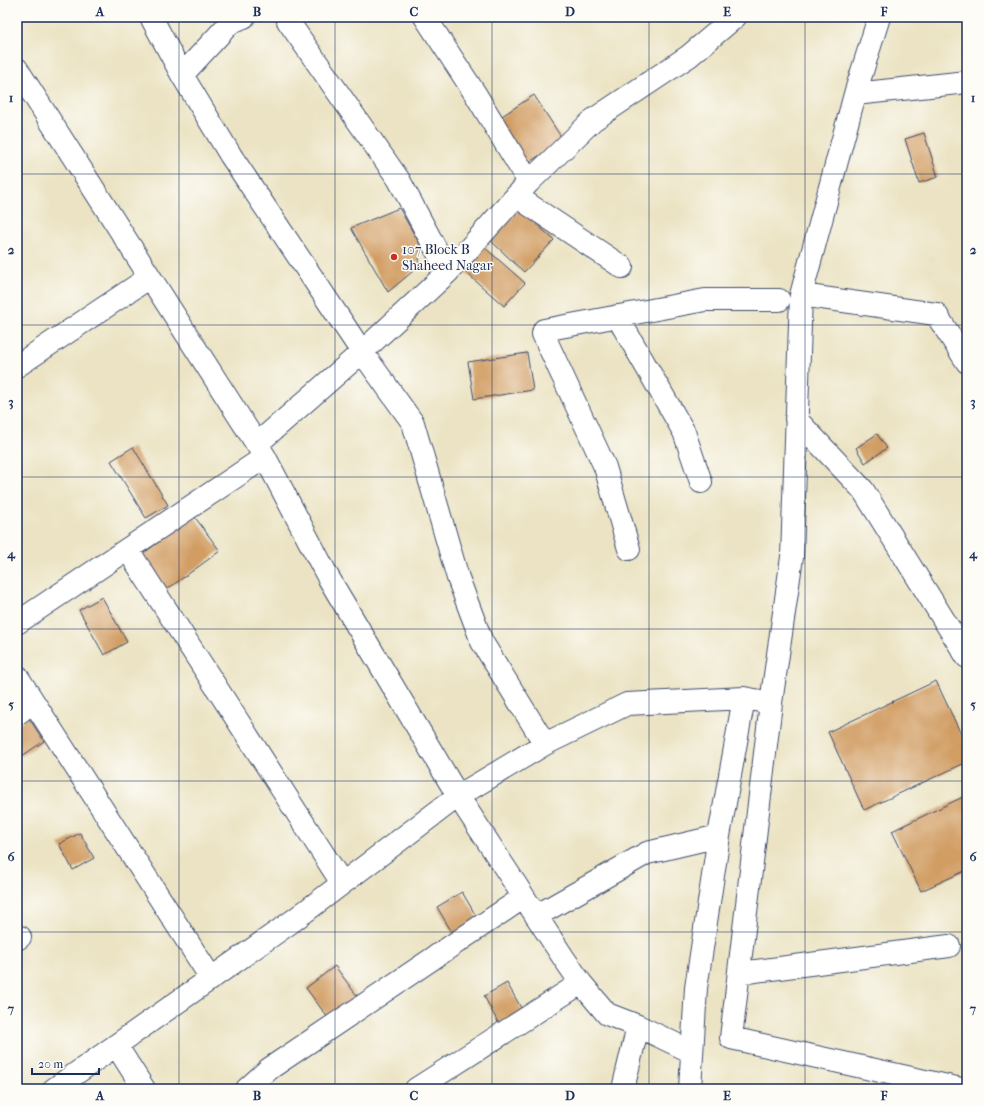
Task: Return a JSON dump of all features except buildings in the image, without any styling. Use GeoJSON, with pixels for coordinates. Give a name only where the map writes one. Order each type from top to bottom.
{"type":"FeatureCollection","features":[{"type":"Feature","properties":{"kind":"street"},"geometry":{"type":"LineString","coordinates":[[151,17],[182,75],[231,156],[362,352],[413,423],[458,578],[482,642],[545,744]]}},
{"type":"Feature","properties":{"kind":"street"},"geometry":{"type":"LineString","coordinates":[[182,75],[230,23],[244,17]]}},
{"type":"Feature","properties":{"kind":"street"},"geometry":{"type":"LineString","coordinates":[[288,17],[288,21],[399,180],[448,272]]}},
{"type":"Feature","properties":{"kind":"street"},"geometry":{"type":"LineString","coordinates":[[425,17],[476,95],[523,189],[622,267]]}},
{"type":"Feature","properties":{"kind":"street"},"geometry":{"type":"LineString","coordinates":[[17,623],[128,550],[261,451],[362,352],[448,272],[523,189],[593,120],[689,56],[735,17]]}},
{"type":"Feature","properties":{"kind":"street"},"geometry":{"type":"LineString","coordinates":[[879,17],[855,94],[801,295],[792,557],[771,703],[740,973],[731,1038],[961,1089]]}},
{"type":"Feature","properties":{"kind":"street"},"geometry":{"type":"LineString","coordinates":[[17,69],[24,94],[150,277],[261,451],[328,577],[458,796],[581,983],[607,1014],[638,1026],[692,1052]]}},
{"type":"Feature","properties":{"kind":"street"},"geometry":{"type":"LineString","coordinates":[[855,94],[967,82]]}},
{"type":"Feature","properties":{"kind":"street"},"geometry":{"type":"LineString","coordinates":[[17,366],[150,277]]}},
{"type":"Feature","properties":{"kind":"street"},"geometry":{"type":"LineString","coordinates":[[801,295],[936,314],[967,362]]}},
{"type":"Feature","properties":{"kind":"street"},"geometry":{"type":"LineString","coordinates":[[629,549],[605,467],[543,332],[547,328],[705,300],[779,300]]}},
{"type":"Feature","properties":{"kind":"street"},"geometry":{"type":"LineString","coordinates":[[617,316],[684,432],[701,482]]}},
{"type":"Feature","properties":{"kind":"street"},"geometry":{"type":"LineString","coordinates":[[796,419],[863,490],[967,656]]}},
{"type":"Feature","properties":{"kind":"street"},"geometry":{"type":"LineString","coordinates":[[128,550],[342,883]]}},
{"type":"Feature","properties":{"kind":"street"},"geometry":{"type":"LineString","coordinates":[[17,676],[25,708],[210,978]]}},
{"type":"Feature","properties":{"kind":"street"},"geometry":{"type":"LineString","coordinates":[[54,1089],[294,920],[458,796],[545,744],[627,704],[744,698],[771,703]]}},
{"type":"Feature","properties":{"kind":"street"},"geometry":{"type":"LineString","coordinates":[[690,1089],[696,988],[719,836],[744,698]]}},
{"type":"Feature","properties":{"kind":"street"},"geometry":{"type":"LineString","coordinates":[[536,916],[646,853],[719,836]]}},
{"type":"Feature","properties":{"kind":"street"},"geometry":{"type":"LineString","coordinates":[[247,1089],[269,1069],[524,897]]}},
{"type":"Feature","properties":{"kind":"street"},"geometry":{"type":"LineString","coordinates":[[740,973],[949,946]]}},
{"type":"Feature","properties":{"kind":"street"},"geometry":{"type":"LineString","coordinates":[[416,1089],[581,983]]}},
{"type":"Feature","properties":{"kind":"street"},"geometry":{"type":"LineString","coordinates":[[623,1089],[638,1026]]}},
{"type":"Feature","properties":{"kind":"street"},"geometry":{"type":"LineString","coordinates":[[116,1046],[144,1089]]}},
{"type":"Feature","properties":{"kind":"place","name":"107 Block B Shaheed Nagar"},"geometry":{"type":"Point","coordinates":[394,257]}}]}
